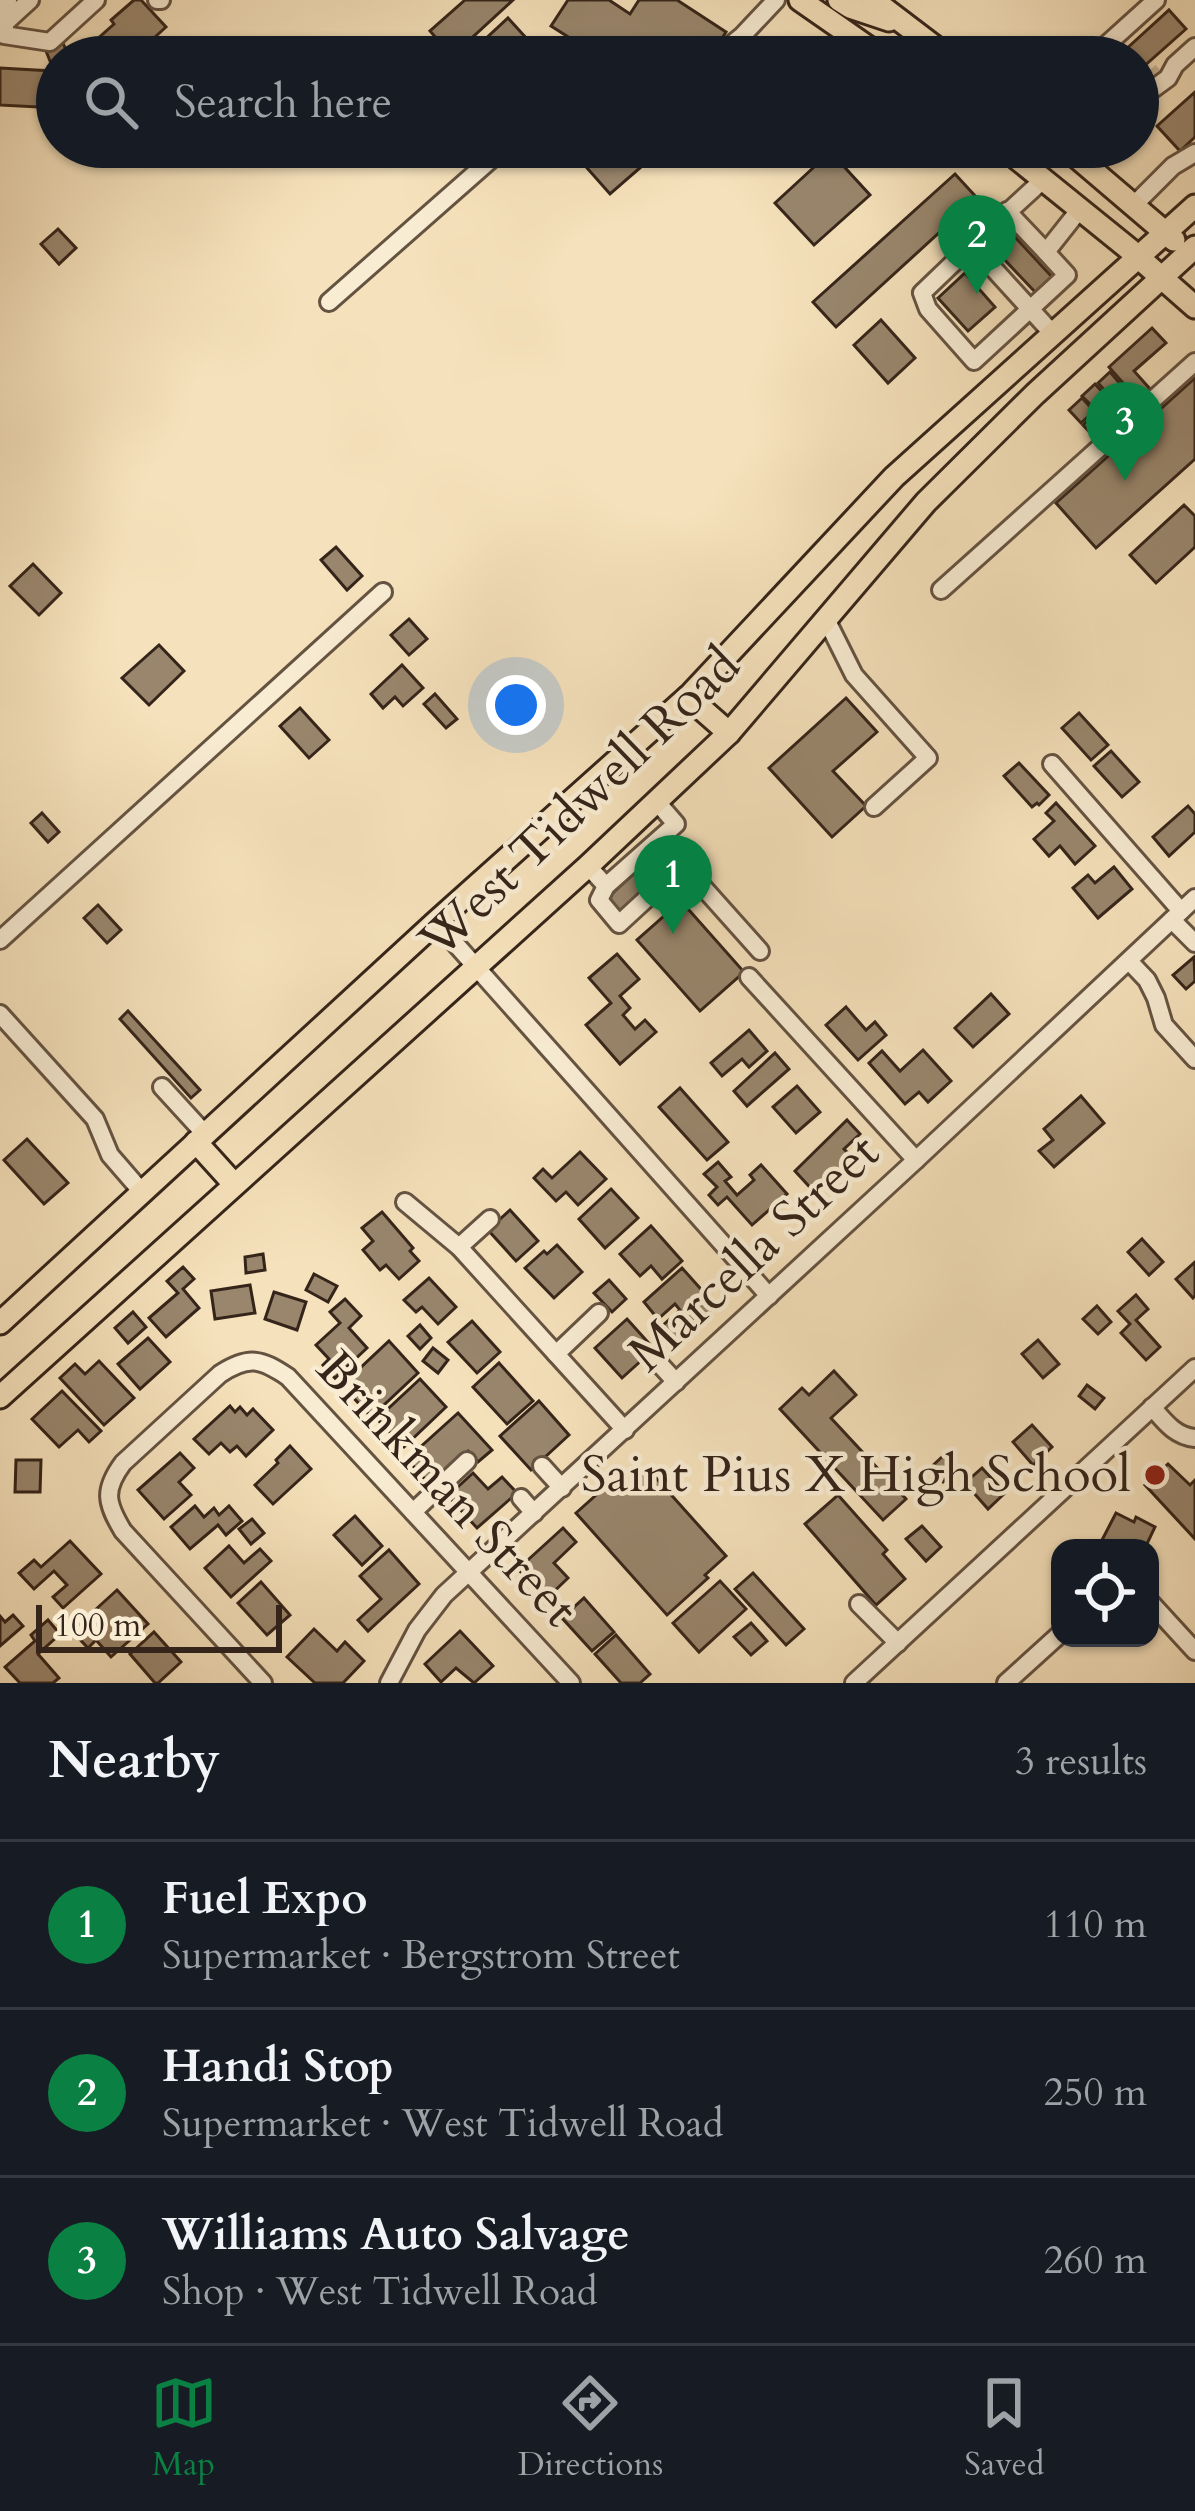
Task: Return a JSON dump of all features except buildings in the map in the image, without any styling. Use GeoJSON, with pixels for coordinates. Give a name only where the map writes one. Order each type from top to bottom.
{"type":"FeatureCollection","features":[{"type":"Feature","properties":{"kind":"main road"},"geometry":{"type":"LineString","coordinates":[[800,0],[852,36]]}},
{"type":"Feature","properties":{"kind":"main road"},"geometry":{"type":"LineString","coordinates":[[839,0],[905,26]]}},
{"type":"Feature","properties":{"kind":"main road"},"geometry":{"type":"LineString","coordinates":[[873,0],[919,36]]}},
{"type":"Feature","properties":{"kind":"main road"},"geometry":{"type":"LineString","coordinates":[[1030,168],[1195,308]]}},
{"type":"Feature","properties":{"kind":"main road"},"geometry":{"type":"LineString","coordinates":[[1096,168],[1193,253]]}},
{"type":"Feature","properties":{"kind":"main road","name":"West Tidwell Road"},"geometry":{"type":"LineString","coordinates":[[0,1323],[688,697],[894,477],[1195,206]]}},
{"type":"Feature","properties":{"kind":"main road","name":"West Tidwell Road"},"geometry":{"type":"LineString","coordinates":[[0,1397],[729,733],[926,502],[1035,394],[1193,253]]}},
{"type":"Feature","properties":{"kind":"main road"},"geometry":{"type":"LineString","coordinates":[[894,477],[926,502]]}},
{"type":"Feature","properties":{"kind":"main road"},"geometry":{"type":"LineString","coordinates":[[688,697],[729,733]]}},
{"type":"Feature","properties":{"kind":"main road"},"geometry":{"type":"LineString","coordinates":[[200,1138],[234,1184]]}},
{"type":"Feature","properties":{"kind":"street"},"geometry":{"type":"LineString","coordinates":[[8,0],[4,35],[36,39]]}},
{"type":"Feature","properties":{"kind":"street"},"geometry":{"type":"LineString","coordinates":[[6,22],[30,0]]}},
{"type":"Feature","properties":{"kind":"street"},"geometry":{"type":"LineString","coordinates":[[56,36],[96,0]]}},
{"type":"Feature","properties":{"kind":"street"},"geometry":{"type":"LineString","coordinates":[[742,36],[776,0]]}},
{"type":"Feature","properties":{"kind":"street"},"geometry":{"type":"LineString","coordinates":[[1116,36],[1156,0]]}},
{"type":"Feature","properties":{"kind":"street"},"geometry":{"type":"LineString","coordinates":[[1159,78],[1195,47]]}},
{"type":"Feature","properties":{"kind":"street"},"geometry":{"type":"LineString","coordinates":[[1134,205],[1173,166],[1195,153]]}},
{"type":"Feature","properties":{"kind":"street"},"geometry":{"type":"LineString","coordinates":[[329,302],[481,168]]}},
{"type":"Feature","properties":{"kind":"street"},"geometry":{"type":"LineString","coordinates":[[1006,211],[1067,275],[974,361],[928,309],[922,293],[1006,211],[1044,179]]}},
{"type":"Feature","properties":{"kind":"street"},"geometry":{"type":"LineString","coordinates":[[1046,252],[1080,208]]}},
{"type":"Feature","properties":{"kind":"street"},"geometry":{"type":"LineString","coordinates":[[972,245],[1053,334]]}},
{"type":"Feature","properties":{"kind":"street"},"geometry":{"type":"LineString","coordinates":[[987,350],[1008,375]]}},
{"type":"Feature","properties":{"kind":"street"},"geometry":{"type":"LineString","coordinates":[[941,590],[1195,362]]}},
{"type":"Feature","properties":{"kind":"street"},"geometry":{"type":"LineString","coordinates":[[0,940],[383,592]]}},
{"type":"Feature","properties":{"kind":"street"},"geometry":{"type":"LineString","coordinates":[[826,619],[854,675],[928,758],[874,806]]}},
{"type":"Feature","properties":{"kind":"street"},"geometry":{"type":"LineString","coordinates":[[1052,764],[1183,910],[1195,943]]}},
{"type":"Feature","properties":{"kind":"street"},"geometry":{"type":"LineString","coordinates":[[657,802],[676,824],[606,886],[598,900],[619,924],[683,865]]}},
{"type":"Feature","properties":{"kind":"street"},"geometry":{"type":"LineString","coordinates":[[660,839],[760,952]]}},
{"type":"Feature","properties":{"kind":"street"},"geometry":{"type":"LineString","coordinates":[[588,866],[606,886]]}},
{"type":"Feature","properties":{"kind":"street","name":"Marcella Street"},"geometry":{"type":"LineString","coordinates":[[389,1683],[417,1630],[444,1594],[1183,910]]}},
{"type":"Feature","properties":{"kind":"street"},"geometry":{"type":"LineString","coordinates":[[436,922],[769,1296]]}},
{"type":"Feature","properties":{"kind":"street"},"geometry":{"type":"LineString","coordinates":[[1129,961],[1147,980],[1164,1025],[1195,1059]]}},
{"type":"Feature","properties":{"kind":"street"},"geometry":{"type":"LineString","coordinates":[[749,977],[916,1160]]}},
{"type":"Feature","properties":{"kind":"street"},"geometry":{"type":"LineString","coordinates":[[0,1014],[95,1119],[110,1155],[142,1192]]}},
{"type":"Feature","properties":{"kind":"street"},"geometry":{"type":"LineString","coordinates":[[161,1087],[200,1138]]}},
{"type":"Feature","properties":{"kind":"street"},"geometry":{"type":"LineString","coordinates":[[406,1202],[459,1247],[626,1430]]}},
{"type":"Feature","properties":{"kind":"street"},"geometry":{"type":"LineString","coordinates":[[459,1247],[490,1219]]}},
{"type":"Feature","properties":{"kind":"street"},"geometry":{"type":"LineString","coordinates":[[556,1354],[598,1313]]}},
{"type":"Feature","properties":{"kind":"street"},"geometry":{"type":"LineString","coordinates":[[654,1358],[676,1382]]}},
{"type":"Feature","properties":{"kind":"street","name":"Brinkman Street"},"geometry":{"type":"LineString","coordinates":[[263,1683],[123,1532],[108,1497],[111,1479],[123,1463],[220,1374],[237,1363],[255,1361],[288,1377],[571,1683]]}},
{"type":"Feature","properties":{"kind":"street"},"geometry":{"type":"LineString","coordinates":[[854,1683],[1195,1368]]}},
{"type":"Feature","properties":{"kind":"street"},"geometry":{"type":"LineString","coordinates":[[1152,1407],[1172,1430],[1195,1438]]}},
{"type":"Feature","properties":{"kind":"street"},"geometry":{"type":"LineString","coordinates":[[413,1511],[467,1461]]}},
{"type":"Feature","properties":{"kind":"street"},"geometry":{"type":"LineString","coordinates":[[542,1466],[562,1487]]}},
{"type":"Feature","properties":{"kind":"street"},"geometry":{"type":"LineString","coordinates":[[521,1498],[534,1513]]}},
{"type":"Feature","properties":{"kind":"street"},"geometry":{"type":"LineString","coordinates":[[859,1604],[898,1643]]}},
{"type":"Feature","properties":{"kind":"street"},"geometry":{"type":"LineString","coordinates":[[1159,1612],[1195,1651]]}},
{"type":"Feature","properties":{"kind":"street"},"geometry":{"type":"LineString","coordinates":[[1006,1683],[1051,1642]]}},
{"type":"Feature","properties":{"kind":"place","name":"Handi Stop"},"geometry":{"type":"Point","coordinates":[977,294]}},
{"type":"Feature","properties":{"kind":"place","name":"Williams Auto Salvage"},"geometry":{"type":"Point","coordinates":[1125,481]}},
{"type":"Feature","properties":{"kind":"place","name":"Fuel Expo"},"geometry":{"type":"Point","coordinates":[673,934]}},
{"type":"Feature","properties":{"kind":"place","name":"Saint Pius X High School"},"geometry":{"type":"Point","coordinates":[1155,1475]}}]}
